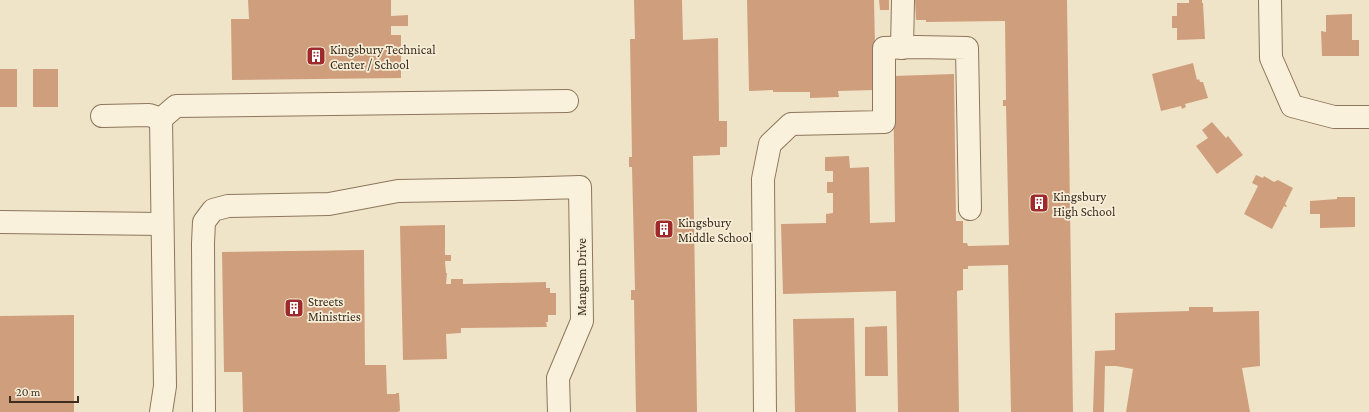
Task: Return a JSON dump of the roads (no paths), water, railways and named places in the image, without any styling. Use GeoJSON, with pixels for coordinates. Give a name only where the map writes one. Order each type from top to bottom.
{"type":"FeatureCollection","features":[{"type":"Feature","properties":{"kind":"street"},"geometry":{"type":"LineString","coordinates":[[902,48],[903,0]]}},
{"type":"Feature","properties":{"kind":"street"},"geometry":{"type":"LineString","coordinates":[[1270,0],[1271,58],[1292,106],[1334,117],[1369,117]]}},
{"type":"Feature","properties":{"kind":"street"},"geometry":{"type":"LineString","coordinates":[[765,412],[763,179],[770,144],[791,124],[884,122],[884,48],[968,48],[970,209]]}},
{"type":"Feature","properties":{"kind":"street"},"geometry":{"type":"LineString","coordinates":[[161,412],[165,386],[161,119],[176,106],[567,101]]}},
{"type":"Feature","properties":{"kind":"street"},"geometry":{"type":"LineString","coordinates":[[102,116],[149,115],[161,119]]}},
{"type":"Feature","properties":{"kind":"street","name":"Mangum Drive"},"geometry":{"type":"LineString","coordinates":[[204,412],[203,243],[204,222],[213,210],[228,206],[329,204],[398,191],[514,190],[580,187],[582,320],[558,378],[559,412]]}},
{"type":"Feature","properties":{"kind":"street"},"geometry":{"type":"LineString","coordinates":[[0,222],[162,224]]}},
{"type":"Feature","properties":{"kind":"place","name":"Kingsbury Technical Center / School"},"geometry":{"type":"Point","coordinates":[316,56]}},
{"type":"Feature","properties":{"kind":"place","name":"Kingsbury High School"},"geometry":{"type":"Point","coordinates":[1039,203]}},
{"type":"Feature","properties":{"kind":"place","name":"Kingsbury Middle School"},"geometry":{"type":"Point","coordinates":[664,229]}},
{"type":"Feature","properties":{"kind":"place","name":"Streets Ministries"},"geometry":{"type":"Point","coordinates":[294,308]}}]}
